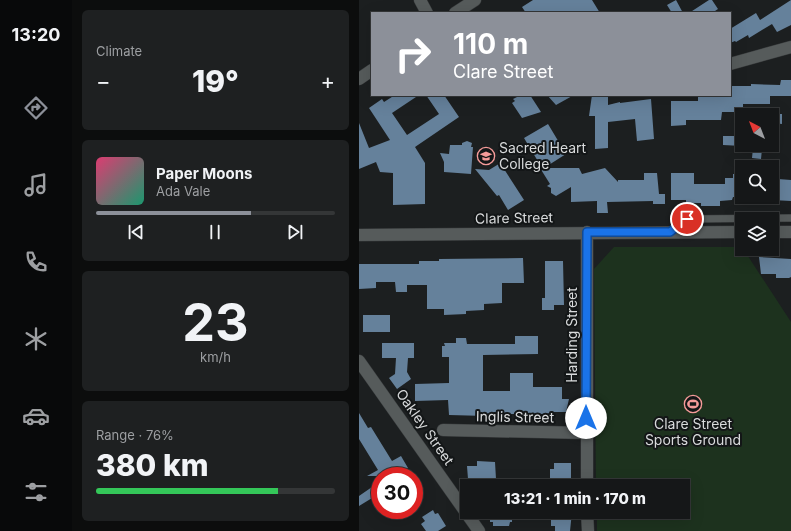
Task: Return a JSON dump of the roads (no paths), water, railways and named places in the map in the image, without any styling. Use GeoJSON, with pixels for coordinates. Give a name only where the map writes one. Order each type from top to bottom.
{"type":"FeatureCollection","features":[{"type":"Feature","properties":{"kind":"street"},"geometry":{"type":"LineString","coordinates":[[420,0],[426,12]]}},
{"type":"Feature","properties":{"kind":"street"},"geometry":{"type":"LineString","coordinates":[[457,12],[475,0]]}},
{"type":"Feature","properties":{"kind":"street"},"geometry":{"type":"LineString","coordinates":[[731,64],[791,47]]}},
{"type":"Feature","properties":{"kind":"street"},"geometry":{"type":"LineString","coordinates":[[359,79],[371,71]]}},
{"type":"Feature","properties":{"kind":"street","name":"Harding Street"},"geometry":{"type":"LineString","coordinates":[[587,232],[587,479]]}},
{"type":"Feature","properties":{"kind":"street","name":"Clare Street"},"geometry":{"type":"LineString","coordinates":[[359,235],[735,232]]}},
{"type":"Feature","properties":{"kind":"street"},"geometry":{"type":"LineString","coordinates":[[779,232],[791,232]]}},
{"type":"Feature","properties":{"kind":"street","name":"Oakley Street"},"geometry":{"type":"LineString","coordinates":[[359,361],[479,531]]}},
{"type":"Feature","properties":{"kind":"street","name":"Inglis Street"},"geometry":{"type":"LineString","coordinates":[[443,430],[586,433]]}},
{"type":"Feature","properties":{"kind":"street"},"geometry":{"type":"LineString","coordinates":[[587,519],[588,531]]}},
{"type":"Feature","properties":{"kind":"lane"},"geometry":{"type":"LineString","coordinates":[[670,232],[687,219],[791,218]]}},
{"type":"Feature","properties":{"kind":"place","name":"Sacred Heart College"},"geometry":{"type":"Point","coordinates":[486,156]}},
{"type":"Feature","properties":{"kind":"place","name":"Clare Street Sports Ground"},"geometry":{"type":"Point","coordinates":[693,404]}}]}
